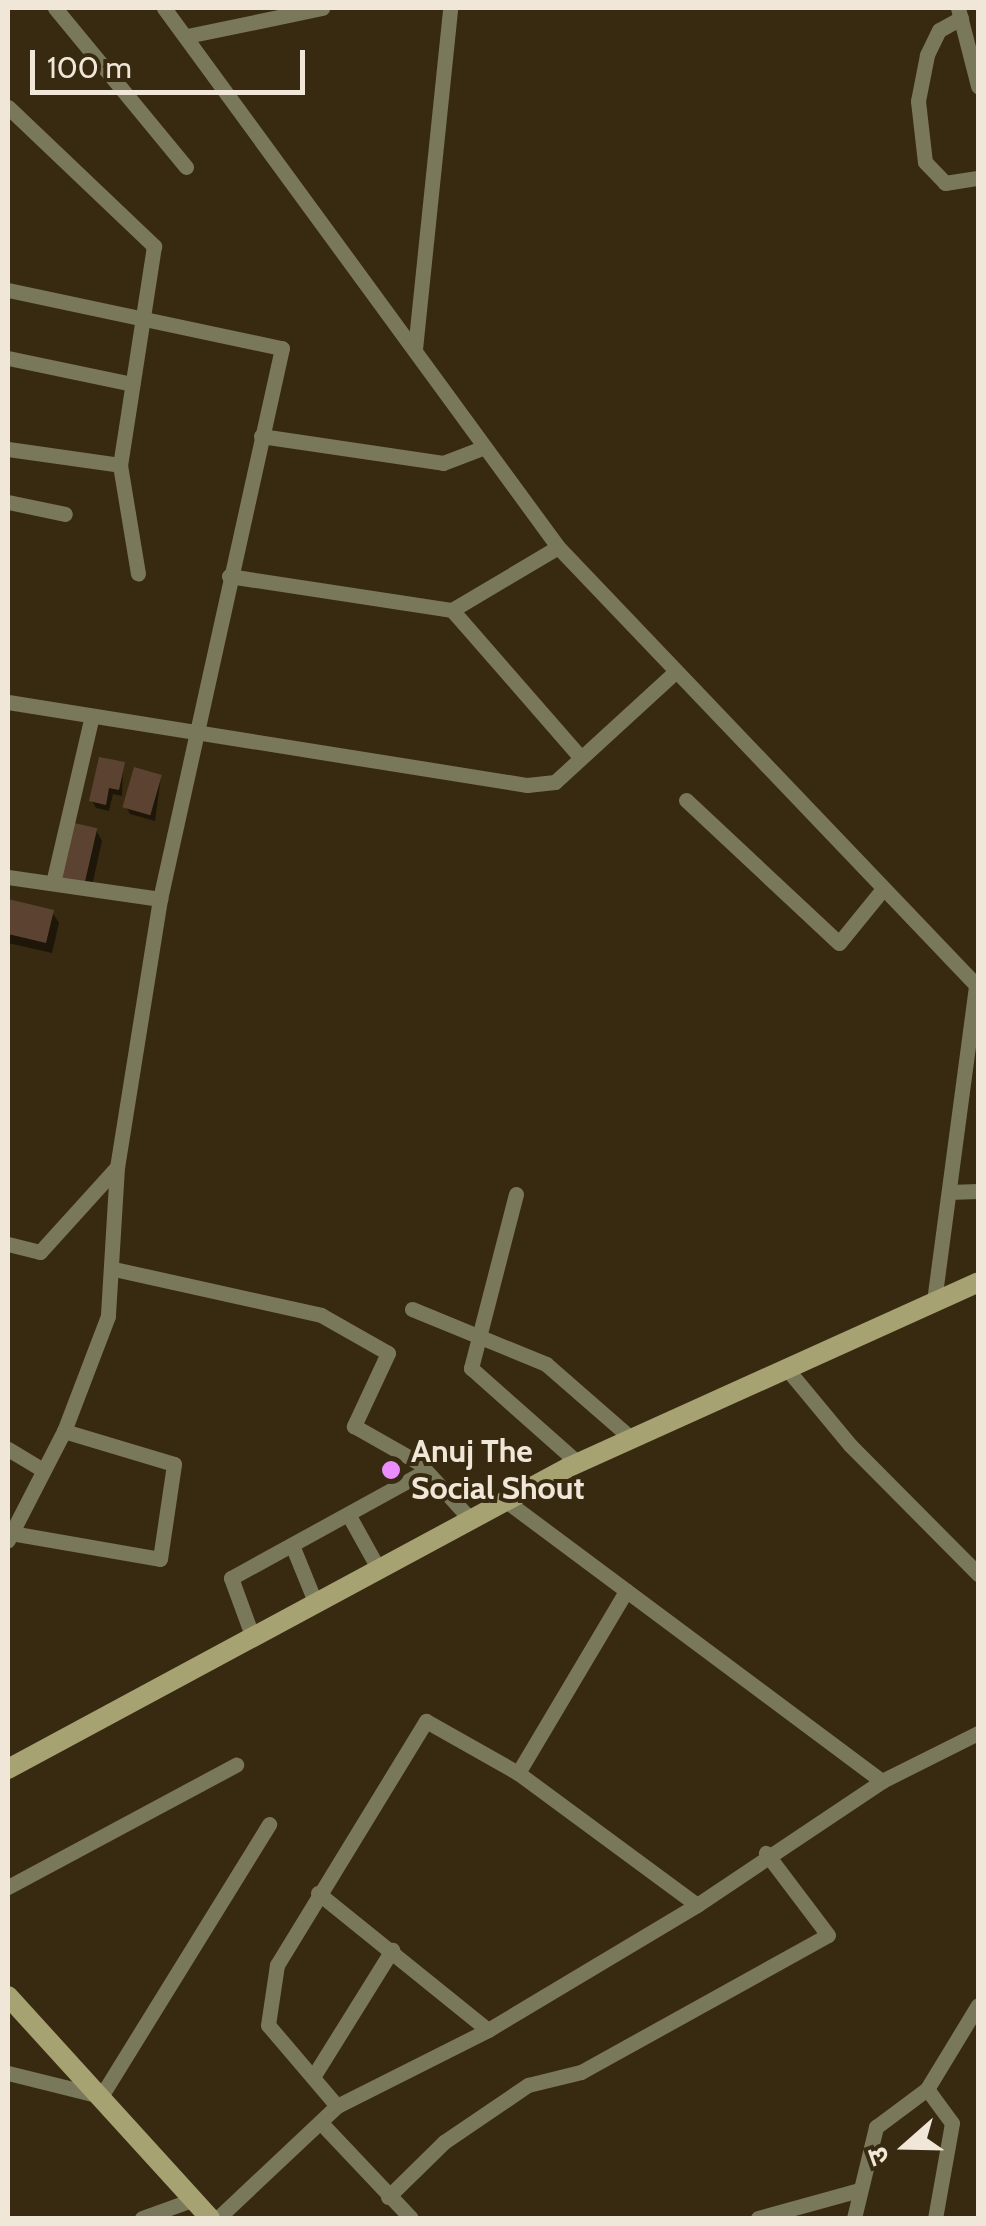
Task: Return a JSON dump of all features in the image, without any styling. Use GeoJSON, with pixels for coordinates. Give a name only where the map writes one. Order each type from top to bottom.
{"type":"FeatureCollection","features":[{"type":"Feature","properties":{"kind":"street"},"geometry":{"type":"LineString","coordinates":[[55,8],[186,167]]}},
{"type":"Feature","properties":{"kind":"street"},"geometry":{"type":"LineString","coordinates":[[164,8],[558,548],[977,986],[934,1302]]}},
{"type":"Feature","properties":{"kind":"street"},"geometry":{"type":"LineString","coordinates":[[187,36],[322,8]]}},
{"type":"Feature","properties":{"kind":"street"},"geometry":{"type":"LineString","coordinates":[[415,349],[450,8]]}},
{"type":"Feature","properties":{"kind":"street"},"geometry":{"type":"LineString","coordinates":[[978,86],[973,44],[960,13],[939,30],[927,54],[918,101],[925,162],[945,183],[978,178]]}},
{"type":"Feature","properties":{"kind":"street"},"geometry":{"type":"LineString","coordinates":[[8,107],[154,246],[120,465],[138,574]]}},
{"type":"Feature","properties":{"kind":"street"},"geometry":{"type":"LineString","coordinates":[[8,290],[282,348],[192,732],[160,900],[117,1167],[114,1269],[108,1316],[64,1431],[9,1537],[160,1560],[174,1464],[64,1431]]}},
{"type":"Feature","properties":{"kind":"street"},"geometry":{"type":"LineString","coordinates":[[8,358],[132,384]]}},
{"type":"Feature","properties":{"kind":"street"},"geometry":{"type":"LineString","coordinates":[[261,436],[442,463],[482,448]]}},
{"type":"Feature","properties":{"kind":"street"},"geometry":{"type":"LineString","coordinates":[[8,448],[120,465]]}},
{"type":"Feature","properties":{"kind":"street"},"geometry":{"type":"LineString","coordinates":[[8,502],[65,514]]}},
{"type":"Feature","properties":{"kind":"street"},"geometry":{"type":"LineString","coordinates":[[229,576],[452,610],[558,548]]}},
{"type":"Feature","properties":{"kind":"street"},"geometry":{"type":"LineString","coordinates":[[452,610],[582,758]]}},
{"type":"Feature","properties":{"kind":"street"},"geometry":{"type":"LineString","coordinates":[[8,702],[526,786],[555,782],[674,673]]}},
{"type":"Feature","properties":{"kind":"street"},"geometry":{"type":"LineString","coordinates":[[53,884],[92,716]]}},
{"type":"Feature","properties":{"kind":"street"},"geometry":{"type":"LineString","coordinates":[[686,800],[839,942],[882,890]]}},
{"type":"Feature","properties":{"kind":"street"},"geometry":{"type":"LineString","coordinates":[[8,877],[160,900]]}},
{"type":"Feature","properties":{"kind":"street"},"geometry":{"type":"LineString","coordinates":[[8,1244],[40,1252],[117,1167]]}},
{"type":"Feature","properties":{"kind":"street"},"geometry":{"type":"LineString","coordinates":[[949,1192],[978,1192]]}},
{"type":"Feature","properties":{"kind":"street"},"geometry":{"type":"LineString","coordinates":[[516,1194],[471,1368],[578,1463]]}},
{"type":"Feature","properties":{"kind":"street"},"geometry":{"type":"LineString","coordinates":[[114,1269],[321,1315],[388,1353],[354,1426],[426,1471],[471,1520]]}},
{"type":"Feature","properties":{"kind":"street"},"geometry":{"type":"LineString","coordinates":[[8,1769],[578,1463],[978,1282]]}},
{"type":"Feature","properties":{"kind":"street"},"geometry":{"type":"LineString","coordinates":[[412,1309],[546,1364],[632,1439]]}},
{"type":"Feature","properties":{"kind":"street"},"geometry":{"type":"LineString","coordinates":[[787,1368],[850,1446],[978,1574]]}},
{"type":"Feature","properties":{"kind":"street"},"geometry":{"type":"LineString","coordinates":[[8,1449],[43,1470]]}},
{"type":"Feature","properties":{"kind":"street"},"geometry":{"type":"LineString","coordinates":[[253,1638],[231,1578],[426,1471]]}},
{"type":"Feature","properties":{"kind":"street"},"geometry":{"type":"LineString","coordinates":[[506,1502],[882,1781]]}},
{"type":"Feature","properties":{"kind":"street"},"geometry":{"type":"LineString","coordinates":[[348,1514],[380,1570]]}},
{"type":"Feature","properties":{"kind":"street"},"geometry":{"type":"LineString","coordinates":[[292,1545],[316,1604]]}},
{"type":"Feature","properties":{"kind":"street"},"geometry":{"type":"LineString","coordinates":[[518,1773],[626,1590]]}},
{"type":"Feature","properties":{"kind":"street"},"geometry":{"type":"LineString","coordinates":[[337,2106],[268,2025],[277,1964],[426,1720],[518,1773],[697,1905]]}},
{"type":"Feature","properties":{"kind":"street"},"geometry":{"type":"LineString","coordinates":[[218,2218],[337,2106],[488,2030],[697,1905],[766,1854],[882,1781],[978,1732]]}},
{"type":"Feature","properties":{"kind":"street"},"geometry":{"type":"LineString","coordinates":[[8,1887],[236,1765]]}},
{"type":"Feature","properties":{"kind":"street"},"geometry":{"type":"LineString","coordinates":[[98,2096],[269,1824]]}},
{"type":"Feature","properties":{"kind":"street"},"geometry":{"type":"LineString","coordinates":[[388,2196],[444,2142],[528,2085],[581,2072],[828,1935],[766,1854]]}},
{"type":"Feature","properties":{"kind":"street"},"geometry":{"type":"LineString","coordinates":[[318,1893],[488,2030]]}},
{"type":"Feature","properties":{"kind":"street"},"geometry":{"type":"LineString","coordinates":[[313,2077],[392,1950]]}},
{"type":"Feature","properties":{"kind":"street"},"geometry":{"type":"LineString","coordinates":[[8,1996],[210,2218]]}},
{"type":"Feature","properties":{"kind":"street"},"geometry":{"type":"LineString","coordinates":[[854,2218],[876,2126],[927,2088],[978,2005]]}},
{"type":"Feature","properties":{"kind":"street"},"geometry":{"type":"LineString","coordinates":[[8,2074],[98,2096]]}},
{"type":"Feature","properties":{"kind":"street"},"geometry":{"type":"LineString","coordinates":[[927,2088],[952,2122],[935,2218]]}},
{"type":"Feature","properties":{"kind":"street"},"geometry":{"type":"LineString","coordinates":[[322,2124],[411,2218]]}},
{"type":"Feature","properties":{"kind":"street"},"geometry":{"type":"LineString","coordinates":[[758,2218],[860,2190]]}},
{"type":"Feature","properties":{"kind":"street"},"geometry":{"type":"LineString","coordinates":[[142,2218],[192,2200]]}},
{"type":"Feature","properties":{"kind":"building"},"geometry":{"type":"Polygon","coordinates":[[[99,757],[125,762],[119,790],[109,788],[106,805],[89,801],[99,757]]]}},
{"type":"Feature","properties":{"kind":"building"},"geometry":{"type":"Polygon","coordinates":[[[134,767],[162,775],[150,815],[122,807],[134,767]]]}},
{"type":"Feature","properties":{"kind":"building"},"geometry":{"type":"Polygon","coordinates":[[[70,822],[97,828],[84,885],[57,879],[70,822]]]}},
{"type":"Feature","properties":{"kind":"building"},"geometry":{"type":"Polygon","coordinates":[[[8,899],[54,910],[46,943],[8,934],[8,899]]]}},
{"type":"Feature","properties":{"kind":"place","name":"Anuj The Social Shout"},"geometry":{"type":"Point","coordinates":[391,1470]}}]}
